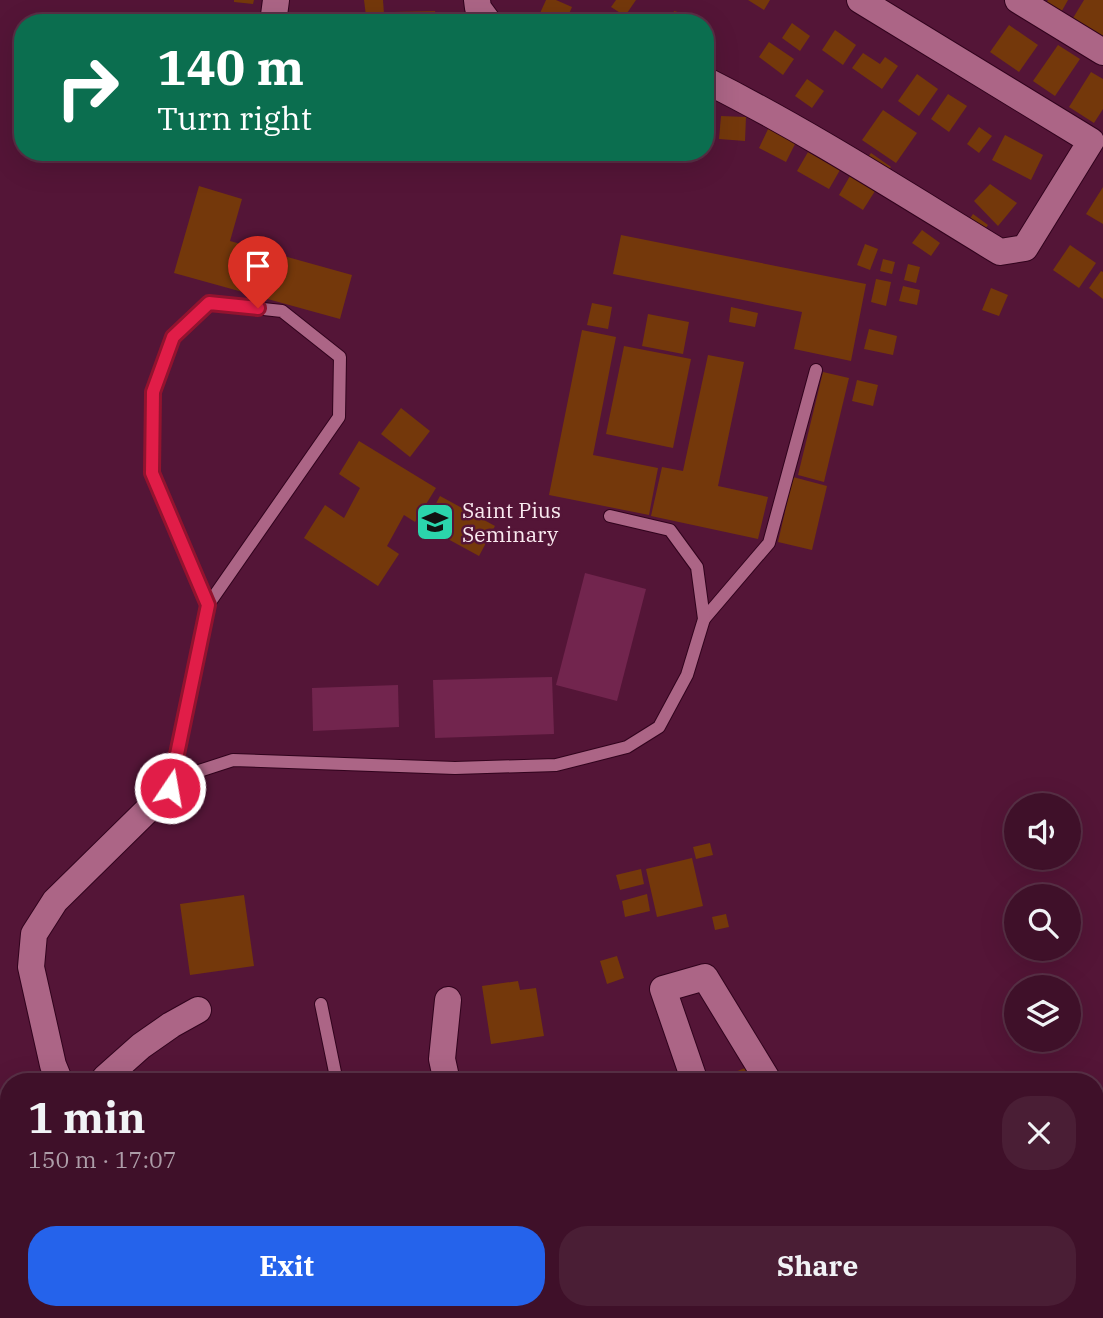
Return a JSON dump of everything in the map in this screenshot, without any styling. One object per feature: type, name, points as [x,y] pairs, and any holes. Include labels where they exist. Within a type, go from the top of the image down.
[{"type":"street","points":[[714,84],[852,161],[1000,253],[1025,248],[1097,145],[860,0]]},
{"type":"street","points":[[1018,0],[1103,52]]},
{"type":"street","points":[[56,1073],[31,967],[34,934],[55,901],[170,788]]},
{"type":"street","points":[[692,1073],[663,989],[705,977],[764,1073]]},
{"type":"street","points":[[445,1073],[442,1059],[448,1000]]},
{"type":"street","points":[[111,1073],[141,1046],[198,1010]]},
{"type":"lane","points":[[170,788],[208,605],[339,417],[340,358],[282,311],[209,303],[173,337],[153,392],[152,473],[208,605]]},
{"type":"lane","points":[[170,788],[199,771],[233,761],[455,768],[556,765],[627,747],[659,727],[687,675],[704,619],[769,543],[816,370]]},
{"type":"lane","points":[[610,516],[670,530],[697,567],[704,619]]},
{"type":"lane","points":[[321,1004],[335,1073]]},
{"type":"shaded area","points":[[585,573],[646,589],[617,701],[556,685]]},
{"type":"shaded area","points":[[552,677],[554,734],[435,738],[433,680]]},
{"type":"shaded area","points":[[398,685],[399,727],[313,731],[312,688]]},
{"type":"building","points":[[234,0],[254,0],[253,4]]},
{"type":"building","points":[[364,0],[383,0],[384,14],[366,14]]},
{"type":"building","points":[[546,0],[556,0],[572,7],[569,14],[540,14]]},
{"type":"building","points":[[616,0],[636,0],[626,14],[611,7]]},
{"type":"building","points":[[748,0],[770,0],[764,10]]},
{"type":"building","points":[[1048,0],[1068,0],[1059,16],[1044,7]]},
{"type":"building","points":[[1084,0],[1103,0],[1103,41],[1070,23]]},
{"type":"building","points":[[435,11],[435,14],[392,14]]},
{"type":"building","points":[[792,23],[810,36],[800,51],[782,38]]},
{"type":"building","points":[[1009,25],[1038,45],[1019,72],[990,52]]},
{"type":"building","points":[[835,30],[856,45],[843,65],[822,50]]},
{"type":"building","points":[[769,42],[794,59],[783,75],[759,57]]},
{"type":"building","points":[[1058,45],[1080,59],[1055,96],[1033,81]]},
{"type":"building","points":[[863,53],[880,64],[885,57],[898,66],[882,89],[852,68]]},
{"type":"building","points":[[1091,72],[1103,79],[1103,109],[1094,123],[1069,107]]},
{"type":"building","points":[[917,74],[938,89],[919,116],[898,101]]},
{"type":"building","points":[[807,79],[824,91],[812,108],[795,96]]},
{"type":"building","points":[[948,94],[967,106],[949,132],[931,119]]},
{"type":"building","points":[[883,110],[917,133],[896,163],[862,140]]},
{"type":"building","points":[[721,116],[746,117],[745,141],[719,139]]},
{"type":"building","points":[[769,127],[797,140],[786,162],[759,148]]},
{"type":"building","points":[[979,127],[992,136],[979,153],[967,144]]},
{"type":"building","points":[[1005,135],[1043,155],[1031,180],[992,160]]},
{"type":"building","points":[[808,152],[840,170],[829,189],[797,171]]},
{"type":"building","points":[[871,153],[891,167],[882,179],[862,165]]},
{"type":"building","points":[[850,176],[875,191],[863,210],[839,195]]},
{"type":"building","points":[[990,184],[1017,203],[998,226],[974,201]]},
{"type":"building","points":[[199,186],[242,199],[230,241],[352,275],[340,319],[174,273]]},
{"type":"building","points":[[1103,187],[1103,224],[1086,214]]},
{"type":"building","points":[[973,214],[988,225],[980,236],[965,226]]},
{"type":"building","points":[[922,230],[940,243],[931,256],[912,243]]},
{"type":"building","points":[[621,235],[866,284],[851,361],[794,349],[802,312],[613,274]]},
{"type":"building","points":[[865,244],[878,249],[870,270],[857,265]]},
{"type":"building","points":[[1070,245],[1096,263],[1079,288],[1053,270]]},
{"type":"building","points":[[883,259],[895,262],[892,274],[880,271]]},
{"type":"building","points":[[908,264],[920,267],[916,283],[904,280]]},
{"type":"building","points":[[1101,271],[1103,272],[1103,299],[1089,288]]},
{"type":"building","points":[[876,279],[891,282],[886,306],[871,302]]},
{"type":"building","points":[[903,286],[920,290],[917,305],[899,301]]},
{"type":"building","points":[[991,288],[1008,295],[999,316],[982,310]]},
{"type":"building","points":[[592,303],[612,307],[608,329],[587,325]]},
{"type":"building","points":[[731,307],[758,313],[755,327],[729,322]]},
{"type":"building","points":[[648,314],[689,322],[683,354],[642,346]]},
{"type":"building","points":[[869,329],[897,336],[893,355],[864,349]]},
{"type":"building","points":[[582,330],[616,337],[593,455],[658,468],[649,515],[549,495]]},
{"type":"building","points":[[624,346],[691,359],[673,448],[606,434]]},
{"type":"building","points":[[708,355],[744,362],[718,486],[768,497],[758,539],[651,516],[662,467],[683,471]]},
{"type":"building","points":[[823,372],[849,378],[824,482],[798,475]]},
{"type":"building","points":[[857,380],[878,385],[873,406],[852,401]]},
{"type":"building","points":[[401,408],[430,431],[410,457],[381,434]]},
{"type":"building","points":[[359,441],[436,488],[415,522],[404,515],[387,546],[399,554],[378,586],[304,538],[325,505],[344,518],[360,488],[339,474]]},
{"type":"building","points":[[793,477],[827,486],[812,550],[778,542]]},
{"type":"building","points":[[440,496],[495,526],[479,556],[424,526]]},
{"type":"building","points":[[710,843],[713,855],[696,859],[693,847]]},
{"type":"building","points":[[692,858],[703,906],[657,917],[646,869]]},
{"type":"building","points":[[641,869],[644,884],[620,890],[616,875]]},
{"type":"building","points":[[647,894],[650,911],[625,917],[622,901]]},
{"type":"building","points":[[244,895],[254,966],[190,975],[180,904]]},
{"type":"building","points":[[726,914],[729,927],[715,930],[712,917]]},
{"type":"building","points":[[617,956],[624,978],[607,984],[600,961]]},
{"type":"building","points":[[518,981],[520,990],[536,988],[544,1036],[491,1044],[482,986]]},
{"type":"building","points":[[745,1068],[747,1073],[732,1073]]},
{"type":"place","name":"Saint Pius Seminary","points":[[435,522]]},
{"type":"route","points":[[170,788],[208,605],[152,473],[153,392],[173,337],[209,303],[258,308]]}]
